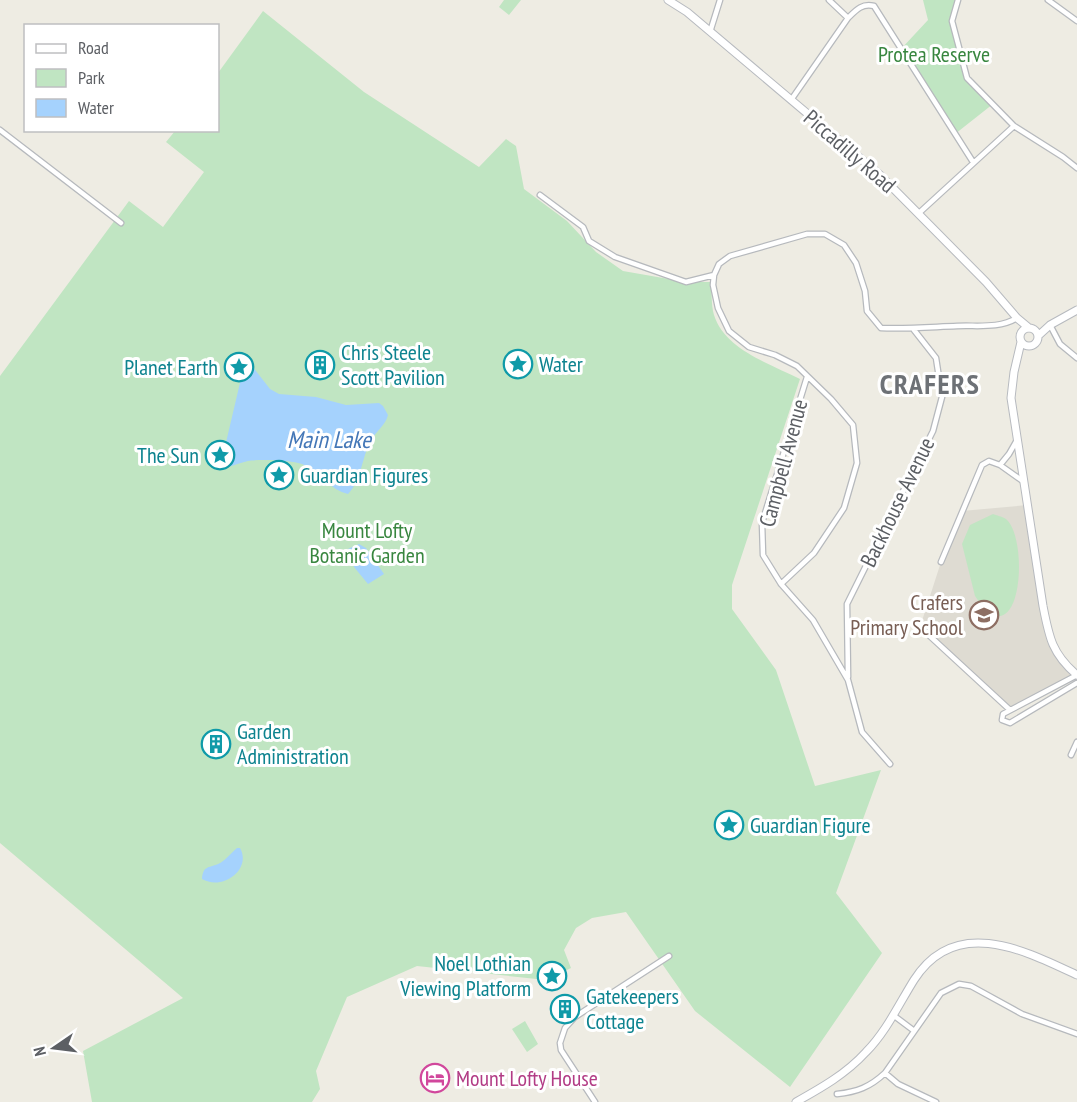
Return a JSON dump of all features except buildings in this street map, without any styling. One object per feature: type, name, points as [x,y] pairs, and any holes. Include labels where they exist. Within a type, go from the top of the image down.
[{"type":"main road","name":"Piccadilly Road","points":[[668,0],[687,12],[879,174],[986,282],[1017,318],[1038,336]]},
{"type":"main road","points":[[1022,342],[1034,345],[1038,336],[1050,325],[1077,310]]},
{"type":"main road","points":[[1017,318],[1022,342]]},
{"type":"main road","points":[[1050,325],[1023,330],[1011,398],[1048,634],[1057,656],[1077,675]]},
{"type":"main road","points":[[796,1102],[843,1074],[868,1051],[893,1015],[915,977],[926,965],[945,951],[969,943],[1004,944],[1077,975]]},
{"type":"street","points":[[710,32],[720,0]]},
{"type":"street","points":[[829,0],[848,18]]},
{"type":"street","points":[[958,0],[952,21],[967,78],[1014,126],[1077,168]]},
{"type":"street","points":[[1048,0],[1077,21]]},
{"type":"street","points":[[790,100],[848,18],[859,7],[874,6],[973,162]]},
{"type":"street","points":[[919,213],[1014,126]]},
{"type":"street","points":[[0,130],[121,223]]},
{"type":"street","points":[[540,195],[583,227],[589,241],[615,257],[686,282],[714,275]]},
{"type":"street","points":[[781,584],[814,553],[843,508],[857,463],[853,425],[831,399],[797,366],[749,347],[729,331],[718,308],[713,285],[714,275],[720,264],[730,256],[807,234],[825,234],[844,245],[856,262],[865,291],[867,311],[873,322],[881,328],[914,330],[956,326],[997,326],[1017,318]]},
{"type":"street","points":[[1050,325],[1060,344],[1077,358]]},
{"type":"street","name":"Backhouse Avenue","points":[[848,680],[847,604],[933,431],[942,397],[936,358],[914,330]]},
{"type":"street","name":"Campbell Avenue","points":[[807,376],[762,523],[763,555],[781,584],[813,620],[848,680],[862,732],[890,764]]},
{"type":"street","points":[[1000,465],[1018,440]]},
{"type":"street","points":[[941,562],[982,465],[988,461],[1000,465],[1024,482]]},
{"type":"street","points":[[920,627],[1010,710]]},
{"type":"street","points":[[1077,675],[1003,714],[1002,720],[1010,723],[1077,682]]},
{"type":"street","points":[[1071,755],[1077,742]]},
{"type":"street","points":[[595,1102],[561,1050],[560,1043],[566,1028],[583,1012],[669,956]]},
{"type":"street","points":[[837,1094],[861,1090],[870,1086],[885,1073],[941,993],[959,984],[971,986],[1028,1017],[1077,1034]]},
{"type":"street","points":[[893,1015],[914,1030]]},
{"type":"street","points":[[885,1073],[898,1084],[936,1102]]},
{"type":"shaded area","name":"Crafers Primary School","points":[[1028,505],[1050,641],[1077,675],[1010,710],[920,627],[941,562],[962,511]]},
{"type":"green space","points":[[504,0],[521,0],[509,15],[499,7]]},
{"type":"green space","name":"Protea Reserve","points":[[923,0],[958,0],[952,22],[967,78],[993,104],[955,134],[901,49],[928,20]]},
{"type":"green space","name":"Mount Lofty Botanic Garden","points":[[263,11],[364,92],[479,167],[506,139],[516,146],[524,189],[567,221],[596,252],[623,271],[686,282],[711,282],[714,315],[728,338],[750,354],[800,379],[732,585],[732,609],[776,670],[815,786],[881,770],[836,893],[882,953],[790,1087],[695,1011],[626,912],[592,918],[576,928],[564,950],[571,968],[546,980],[417,966],[347,997],[316,1071],[320,1089],[312,1102],[92,1102],[83,1051],[183,998],[0,843],[0,376],[129,201],[163,227],[204,172],[166,142],[174,132],[219,132],[219,72]]},
{"type":"green space","points":[[993,514],[1006,519],[1012,527],[1016,538],[1019,567],[1016,596],[1011,607],[1005,614],[996,617],[984,609],[975,596],[962,544],[970,525]]},
{"type":"green space","points":[[525,1021],[538,1044],[527,1052],[512,1029]]},
{"type":"water","name":"Main Lake","points":[[247,365],[252,366],[270,389],[279,394],[316,397],[346,405],[379,403],[383,406],[388,415],[387,419],[370,442],[359,476],[348,494],[336,489],[310,468],[299,463],[253,460],[220,468],[243,370]]},
{"type":"water","points":[[359,544],[366,548],[384,574],[368,584],[354,567],[348,549]]},
{"type":"water","points":[[237,848],[240,848],[243,856],[242,863],[233,876],[218,882],[202,879],[205,870],[221,863]]},
{"type":"place","name":"Water","points":[[518,364]]},
{"type":"place","name":"Chris Steele Scott Pavilion","points":[[320,365]]},
{"type":"place","name":"Planet Earth","points":[[239,367]]},
{"type":"place","name":"The Sun","points":[[220,455]]},
{"type":"place","name":"Guardian Figures","points":[[279,475]]},
{"type":"place","name":"Crafers Primary School","points":[[984,615]]},
{"type":"place","name":"Garden Administration","points":[[216,744]]},
{"type":"place","name":"Guardian Figure","points":[[729,825]]},
{"type":"place","name":"Noel Lothian Viewing Platform","points":[[552,976]]},
{"type":"place","name":"Gatekeepers Cottage","points":[[565,1009]]},
{"type":"place","name":"Mount Lofty House","points":[[435,1078]]},
{"type":"district","name":"CRAFERS","points":[[930,383]]}]
